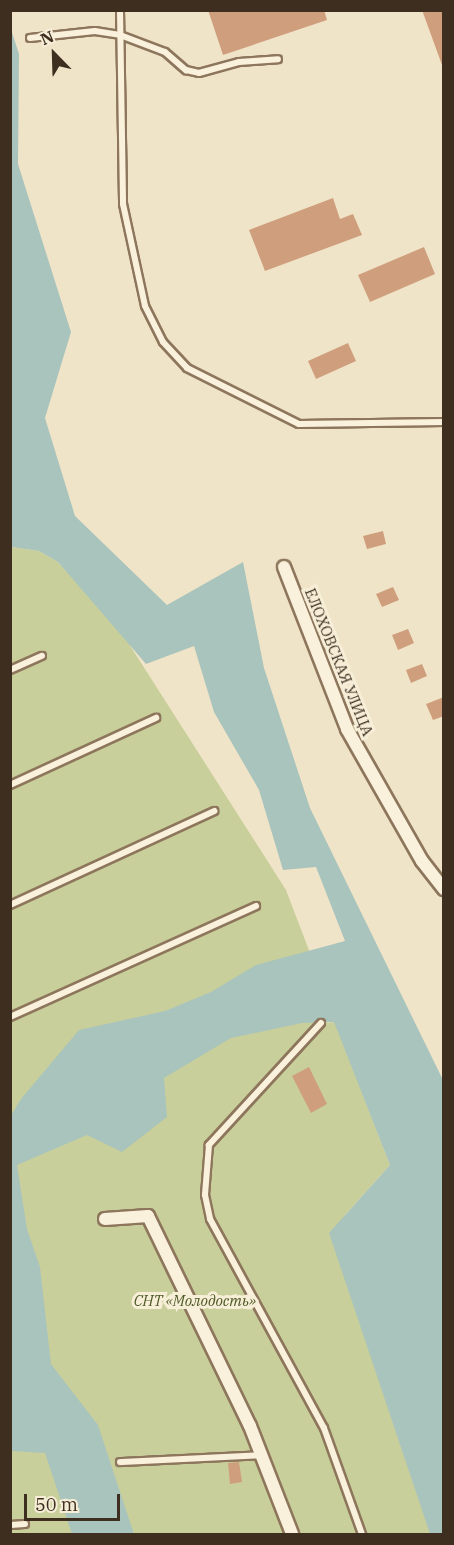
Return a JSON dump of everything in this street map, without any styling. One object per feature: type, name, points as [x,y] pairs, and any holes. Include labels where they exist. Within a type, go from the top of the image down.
[{"type":"street","name":"ЕЛОХОВСКАЯ УЛИЦА","points":[[284,567],[347,729],[422,861],[444,889]]},
{"type":"street","points":[[105,1219],[148,1216],[263,1455],[292,1534]]},
{"type":"lane","points":[[120,10],[123,204],[145,306],[163,342],[188,368],[299,424],[444,422]]},
{"type":"lane","points":[[30,38],[95,31],[120,35],[165,52],[186,70],[199,73],[239,62],[278,59]]},
{"type":"lane","points":[[10,670],[42,656]]},
{"type":"lane","points":[[10,785],[156,718]]},
{"type":"lane","points":[[10,905],[214,811]]},
{"type":"lane","points":[[10,1017],[256,906]]},
{"type":"lane","points":[[321,1023],[209,1145],[205,1195],[210,1219],[324,1428],[362,1534]]},
{"type":"lane","points":[[120,1462],[263,1455]]},
{"type":"lane","points":[[10,1525],[26,1524]]},
{"type":"green space","name":"СНТ «Молодость»","points":[[11,547],[39,551],[58,562],[122,633],[286,890],[315,966],[323,1023],[335,1022],[390,1165],[345,1215],[444,1505],[443,1534],[11,1534]]},
{"type":"water","points":[[10,26],[19,54],[18,164],[71,332],[45,418],[75,516],[167,605],[243,562],[264,668],[310,808],[443,1080],[443,1534],[430,1534],[329,1233],[390,1165],[334,1022],[302,1023],[231,1038],[164,1078],[167,1117],[122,1152],[87,1135],[17,1165],[27,1229],[40,1267],[51,1364],[98,1425],[134,1534],[72,1534],[45,1453],[12,1451],[10,1117],[21,1099],[79,1030],[165,1011],[211,992],[256,965],[345,941],[316,867],[283,870],[259,790],[214,712],[194,646],[146,664],[58,562],[39,551],[11,547]]},
{"type":"building","points":[[208,10],[324,10],[327,20],[223,55]]},
{"type":"building","points":[[422,10],[444,10],[444,64],[442,65]]},
{"type":"building","points":[[333,198],[340,219],[353,214],[362,235],[265,271],[249,230]]},
{"type":"building","points":[[424,247],[435,274],[370,302],[358,275]]},
{"type":"building","points":[[348,343],[356,361],[316,379],[308,361]]},
{"type":"building","points":[[383,531],[386,544],[367,549],[363,536]]},
{"type":"building","points":[[393,587],[399,600],[382,607],[376,594]]},
{"type":"building","points":[[408,629],[414,643],[398,650],[392,635]]},
{"type":"building","points":[[422,664],[427,676],[411,683],[406,670]]},
{"type":"building","points":[[444,697],[444,716],[433,720],[426,704]]},
{"type":"building","points":[[309,1067],[327,1104],[311,1113],[292,1076]]},
{"type":"building","points":[[239,1462],[242,1482],[230,1484],[228,1463]]}]
